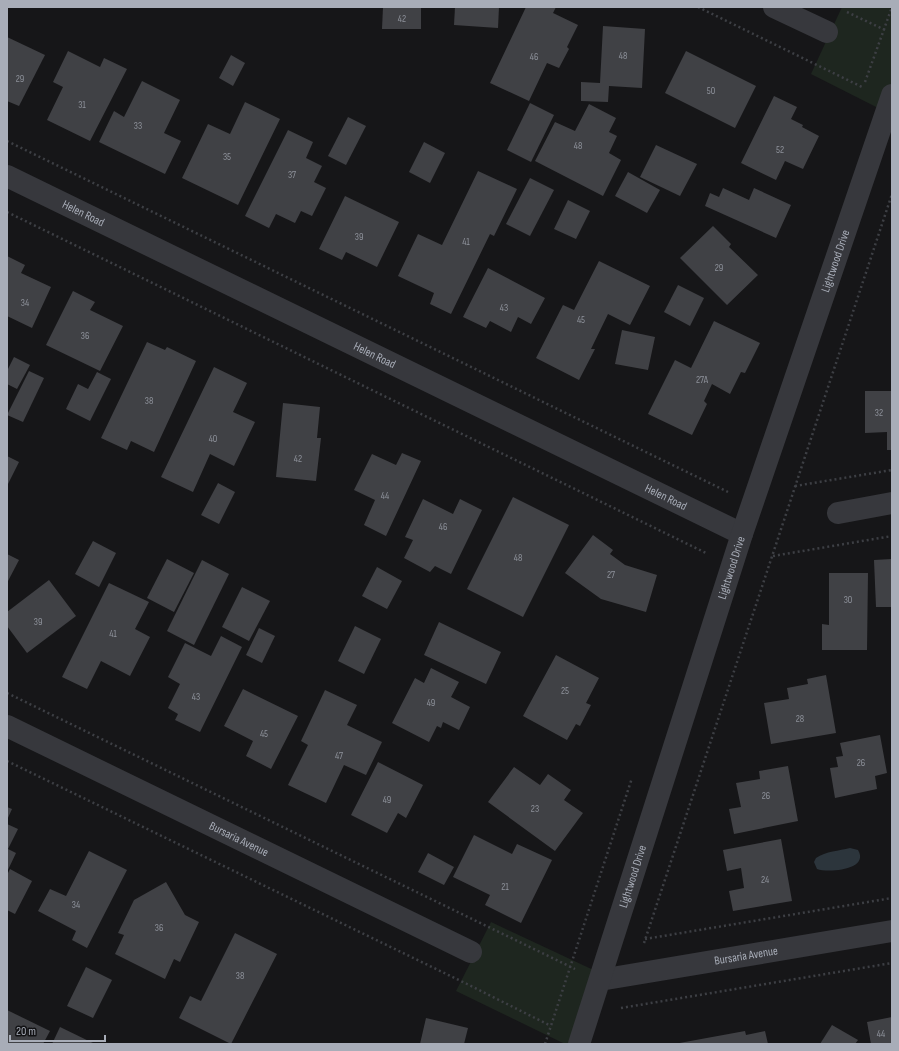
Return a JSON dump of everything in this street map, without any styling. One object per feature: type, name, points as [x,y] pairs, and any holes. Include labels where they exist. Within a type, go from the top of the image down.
[{"type":"street","points":[[774,7],[827,32]]},
{"type":"street","name":"Lightwood Drive","points":[[579,1044],[742,534],[892,95]]},
{"type":"street","name":"Helen Road","points":[[7,176],[742,534]]},
{"type":"street","points":[[838,513],[892,503]]},
{"type":"street","name":"Bursaria Avenue","points":[[7,726],[471,952]]},
{"type":"street","name":"Bursaria Avenue","points":[[600,980],[892,931]]},
{"type":"path","points":[[698,7],[863,88]]},
{"type":"path","points":[[844,10],[885,30]]},
{"type":"path","points":[[7,141],[728,492]]},
{"type":"path","points":[[644,943],[892,194]]},
{"type":"path","points":[[7,212],[707,553],[704,560]]},
{"type":"path","points":[[795,486],[892,470]]},
{"type":"path","points":[[773,556],[892,536]]},
{"type":"path","points":[[7,692],[570,966]]},
{"type":"path","points":[[7,761],[551,1026]]},
{"type":"path","points":[[545,1044],[635,771]]},
{"type":"path","points":[[645,939],[892,898]]},
{"type":"path","points":[[621,1008],[892,963]]},
{"type":"shaded area","points":[[842,7],[888,7],[892,9],[892,95],[886,112],[811,74]]},
{"type":"shaded area","points":[[850,848],[858,850],[860,857],[858,862],[853,866],[830,871],[817,869],[814,862],[816,858],[828,853]]},
{"type":"shaded area","points":[[491,922],[602,974],[579,1044],[565,1044],[456,991]]},
{"type":"building","points":[[383,7],[421,7],[421,29],[382,29]]},
{"type":"building","points":[[455,7],[499,7],[498,28],[454,25]]},
{"type":"building","points":[[526,7],[556,7],[553,13],[578,25],[567,47],[569,49],[559,68],[547,63],[529,101],[490,83]]},
{"type":"building","points":[[603,26],[645,29],[642,88],[609,86],[608,102],[581,101],[581,82],[600,83]]},
{"type":"building","points":[[7,37],[45,55],[19,106],[7,101]]},
{"type":"building","points":[[68,51],[100,67],[104,58],[127,69],[90,141],[47,120],[63,87],[53,82]]},
{"type":"building","points":[[686,51],[756,86],[735,128],[665,93]]},
{"type":"building","points":[[231,55],[245,63],[233,86],[219,78]]},
{"type":"building","points":[[142,81],[180,100],[164,133],[181,141],[165,174],[99,142],[114,111],[124,117]]},
{"type":"building","points":[[774,96],[797,107],[791,119],[819,136],[803,169],[785,161],[776,180],[741,163]]},
{"type":"building","points":[[245,102],[280,119],[238,205],[182,178],[208,124],[230,134]]},
{"type":"building","points":[[530,103],[554,115],[531,162],[507,150]]},
{"type":"building","points":[[589,104],[616,118],[609,132],[617,136],[609,153],[621,160],[603,196],[535,161],[555,122],[575,131]]},
{"type":"building","points":[[348,117],[366,126],[346,165],[328,156]]},
{"type":"building","points":[[288,130],[313,142],[306,158],[322,166],[314,182],[326,188],[312,216],[301,211],[295,223],[276,214],[269,228],[245,216]]},
{"type":"building","points":[[424,142],[445,153],[430,183],[409,172]]},
{"type":"building","points":[[656,145],[697,164],[680,196],[640,177]]},
{"type":"building","points":[[478,171],[517,189],[494,236],[490,234],[451,314],[430,304],[434,293],[398,276],[418,234],[442,245]]},
{"type":"building","points":[[628,172],[660,190],[647,213],[615,196]]},
{"type":"building","points":[[530,178],[554,190],[530,236],[506,224]]},
{"type":"building","points":[[723,188],[749,200],[754,188],[791,205],[776,238],[705,206],[710,193],[719,197]]},
{"type":"building","points":[[345,196],[399,222],[377,267],[346,252],[342,260],[319,249]]},
{"type":"building","points":[[568,200],[590,211],[576,239],[554,229]]},
{"type":"building","points":[[713,226],[731,244],[729,247],[758,275],[727,305],[680,258]]},
{"type":"building","points":[[7,256],[25,265],[21,273],[51,287],[32,328],[7,316]]},
{"type":"building","points":[[599,261],[650,286],[630,325],[608,314],[591,349],[595,349],[579,380],[536,358],[563,305],[574,310]]},
{"type":"building","points":[[488,268],[545,298],[531,324],[518,317],[511,332],[490,321],[486,328],[463,317]]},
{"type":"building","points":[[678,285],[704,298],[690,326],[664,312]]},
{"type":"building","points":[[73,291],[95,302],[90,310],[123,326],[100,371],[46,345]]},
{"type":"building","points":[[714,321],[760,343],[745,373],[741,372],[730,394],[712,384],[704,401],[707,404],[692,435],[648,414],[675,360],[691,368]]},
{"type":"building","points":[[622,330],[655,337],[648,370],[615,364]]},
{"type":"building","points":[[147,342],[165,350],[167,347],[196,361],[154,452],[131,441],[127,450],[101,438]]},
{"type":"building","points":[[14,357],[30,365],[17,389],[7,384],[7,371]]},
{"type":"building","points":[[214,367],[247,383],[233,412],[255,422],[234,466],[210,454],[193,492],[161,477]]},
{"type":"building","points":[[29,371],[44,378],[23,422],[7,415]]},
{"type":"building","points":[[97,372],[111,379],[90,421],[66,409],[78,384],[88,389]]},
{"type":"building","points":[[865,391],[892,391],[892,450],[887,450],[887,432],[865,433]]},
{"type":"building","points":[[283,403],[320,407],[317,438],[321,438],[316,481],[276,477]]},
{"type":"building","points":[[402,453],[421,461],[386,536],[364,525],[375,500],[354,490],[372,454],[396,465]]},
{"type":"building","points":[[7,456],[19,462],[7,486]]},
{"type":"building","points":[[218,483],[235,492],[219,524],[201,515]]},
{"type":"building","points":[[513,497],[569,525],[523,617],[467,589]]},
{"type":"building","points":[[423,499],[453,514],[460,499],[482,510],[451,574],[435,566],[430,572],[404,558],[413,540],[405,537]]},
{"type":"building","points":[[593,535],[613,550],[610,554],[625,565],[657,575],[646,612],[601,599],[565,573]]},
{"type":"building","points":[[93,541],[116,553],[99,587],[75,574]]},
{"type":"building","points":[[7,554],[19,560],[7,583]]},
{"type":"building","points":[[167,559],[194,573],[174,612],[147,598]]},
{"type":"building","points":[[892,559],[892,607],[876,607],[874,560]]},
{"type":"building","points":[[202,560],[229,574],[194,645],[167,631]]},
{"type":"building","points":[[377,567],[402,581],[387,609],[362,596]]},
{"type":"building","points":[[829,573],[868,573],[867,650],[822,650],[822,624],[829,625]]},
{"type":"building","points":[[49,580],[76,616],[27,653],[7,626],[7,612]]},
{"type":"building","points":[[109,583],[149,602],[135,629],[150,637],[130,676],[101,661],[87,689],[62,677]]},
{"type":"building","points":[[242,587],[270,601],[249,641],[222,627]]},
{"type":"building","points":[[439,622],[501,652],[486,684],[424,655]]},
{"type":"building","points":[[355,626],[381,639],[364,674],[338,661]]},
{"type":"building","points":[[259,628],[275,636],[262,663],[246,655]]},
{"type":"building","points":[[221,636],[242,647],[200,732],[175,720],[178,714],[168,708],[180,684],[168,677],[185,643],[211,656]]},
{"type":"building","points":[[556,655],[599,678],[586,703],[591,705],[580,726],[576,724],[567,740],[523,716]]},
{"type":"building","points":[[431,668],[459,682],[451,697],[470,707],[459,730],[443,722],[441,728],[437,726],[429,742],[392,723],[415,678],[424,683]]},
{"type":"building","points":[[826,675],[836,733],[771,744],[764,703],[789,699],[787,688],[808,684],[807,679]]},
{"type":"building","points":[[243,689],[298,716],[271,769],[246,756],[253,741],[224,726]]},
{"type":"building","points":[[325,690],[357,705],[347,725],[382,742],[366,775],[344,765],[326,803],[288,785],[308,745],[301,741]]},
{"type":"building","points":[[880,735],[887,773],[875,776],[877,789],[835,798],[830,768],[838,767],[836,757],[843,756],[840,743]]},
{"type":"building","points":[[378,762],[423,785],[406,818],[398,813],[387,833],[351,815]]},
{"type":"building","points":[[788,766],[798,821],[734,834],[729,809],[741,807],[736,783],[760,779],[759,771]]},
{"type":"building","points":[[514,767],[540,785],[548,774],[571,790],[564,800],[583,813],[555,851],[488,802]]},
{"type":"building","points":[[7,807],[12,809],[7,820]]},
{"type":"building","points":[[7,824],[18,829],[8,849],[16,853],[7,872]]},
{"type":"building","points":[[474,835],[512,854],[517,844],[552,860],[521,923],[485,905],[490,895],[453,877]]},
{"type":"building","points":[[781,839],[792,901],[733,911],[729,891],[744,888],[741,868],[727,871],[723,850]]},
{"type":"building","points":[[89,851],[127,870],[87,948],[72,940],[76,931],[38,911],[50,889],[66,896]]},
{"type":"building","points":[[428,853],[454,867],[444,885],[418,872]]},
{"type":"building","points":[[10,869],[32,881],[15,914],[7,910],[7,875]]},
{"type":"building","points":[[166,882],[185,915],[199,922],[180,962],[174,959],[165,979],[115,954],[124,935],[118,933],[134,900]]},
{"type":"building","points":[[235,933],[277,954],[231,1044],[179,1018],[190,996],[201,1001]]},
{"type":"building","points":[[86,967],[112,980],[93,1018],[67,1006]]},
{"type":"building","points":[[7,1010],[50,1031],[43,1044],[7,1044]]},
{"type":"building","points":[[892,1017],[892,1044],[871,1044],[867,1022]]},
{"type":"building","points":[[426,1018],[468,1028],[464,1044],[420,1044]]},
{"type":"building","points":[[832,1025],[858,1040],[855,1044],[820,1044]]},
{"type":"building","points":[[60,1027],[95,1044],[52,1044]]},
{"type":"building","points":[[745,1031],[746,1035],[765,1031],[768,1044],[674,1044]]}]
